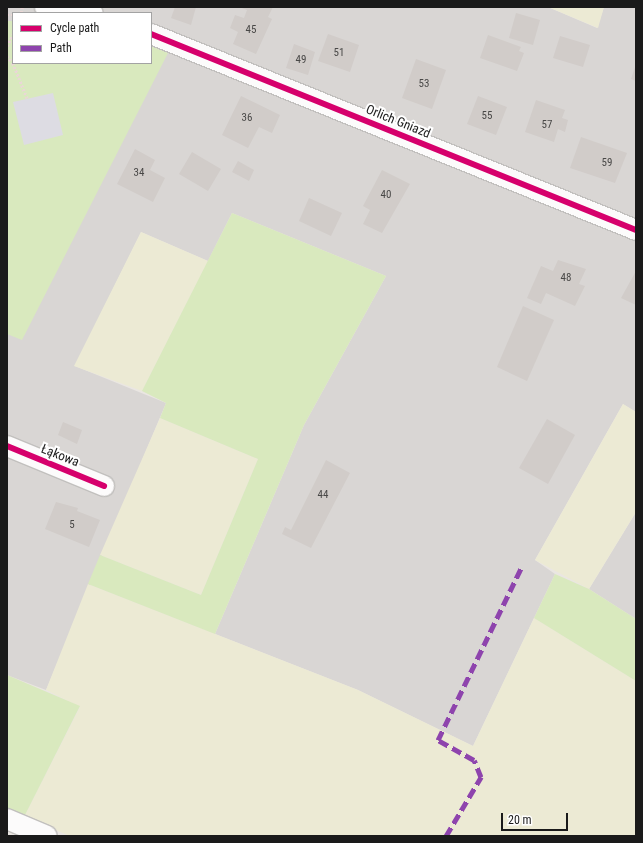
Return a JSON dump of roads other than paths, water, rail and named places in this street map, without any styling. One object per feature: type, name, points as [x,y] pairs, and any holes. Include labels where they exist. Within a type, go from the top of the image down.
[{"type":"street","points":[[45,7],[85,12]]},
{"type":"street","name":"Orlich Gniazd","points":[[152,34],[636,230]]},
{"type":"street","name":"Łąkowa","points":[[7,446],[104,486]]},
{"type":"street","points":[[7,819],[47,836]]}]
